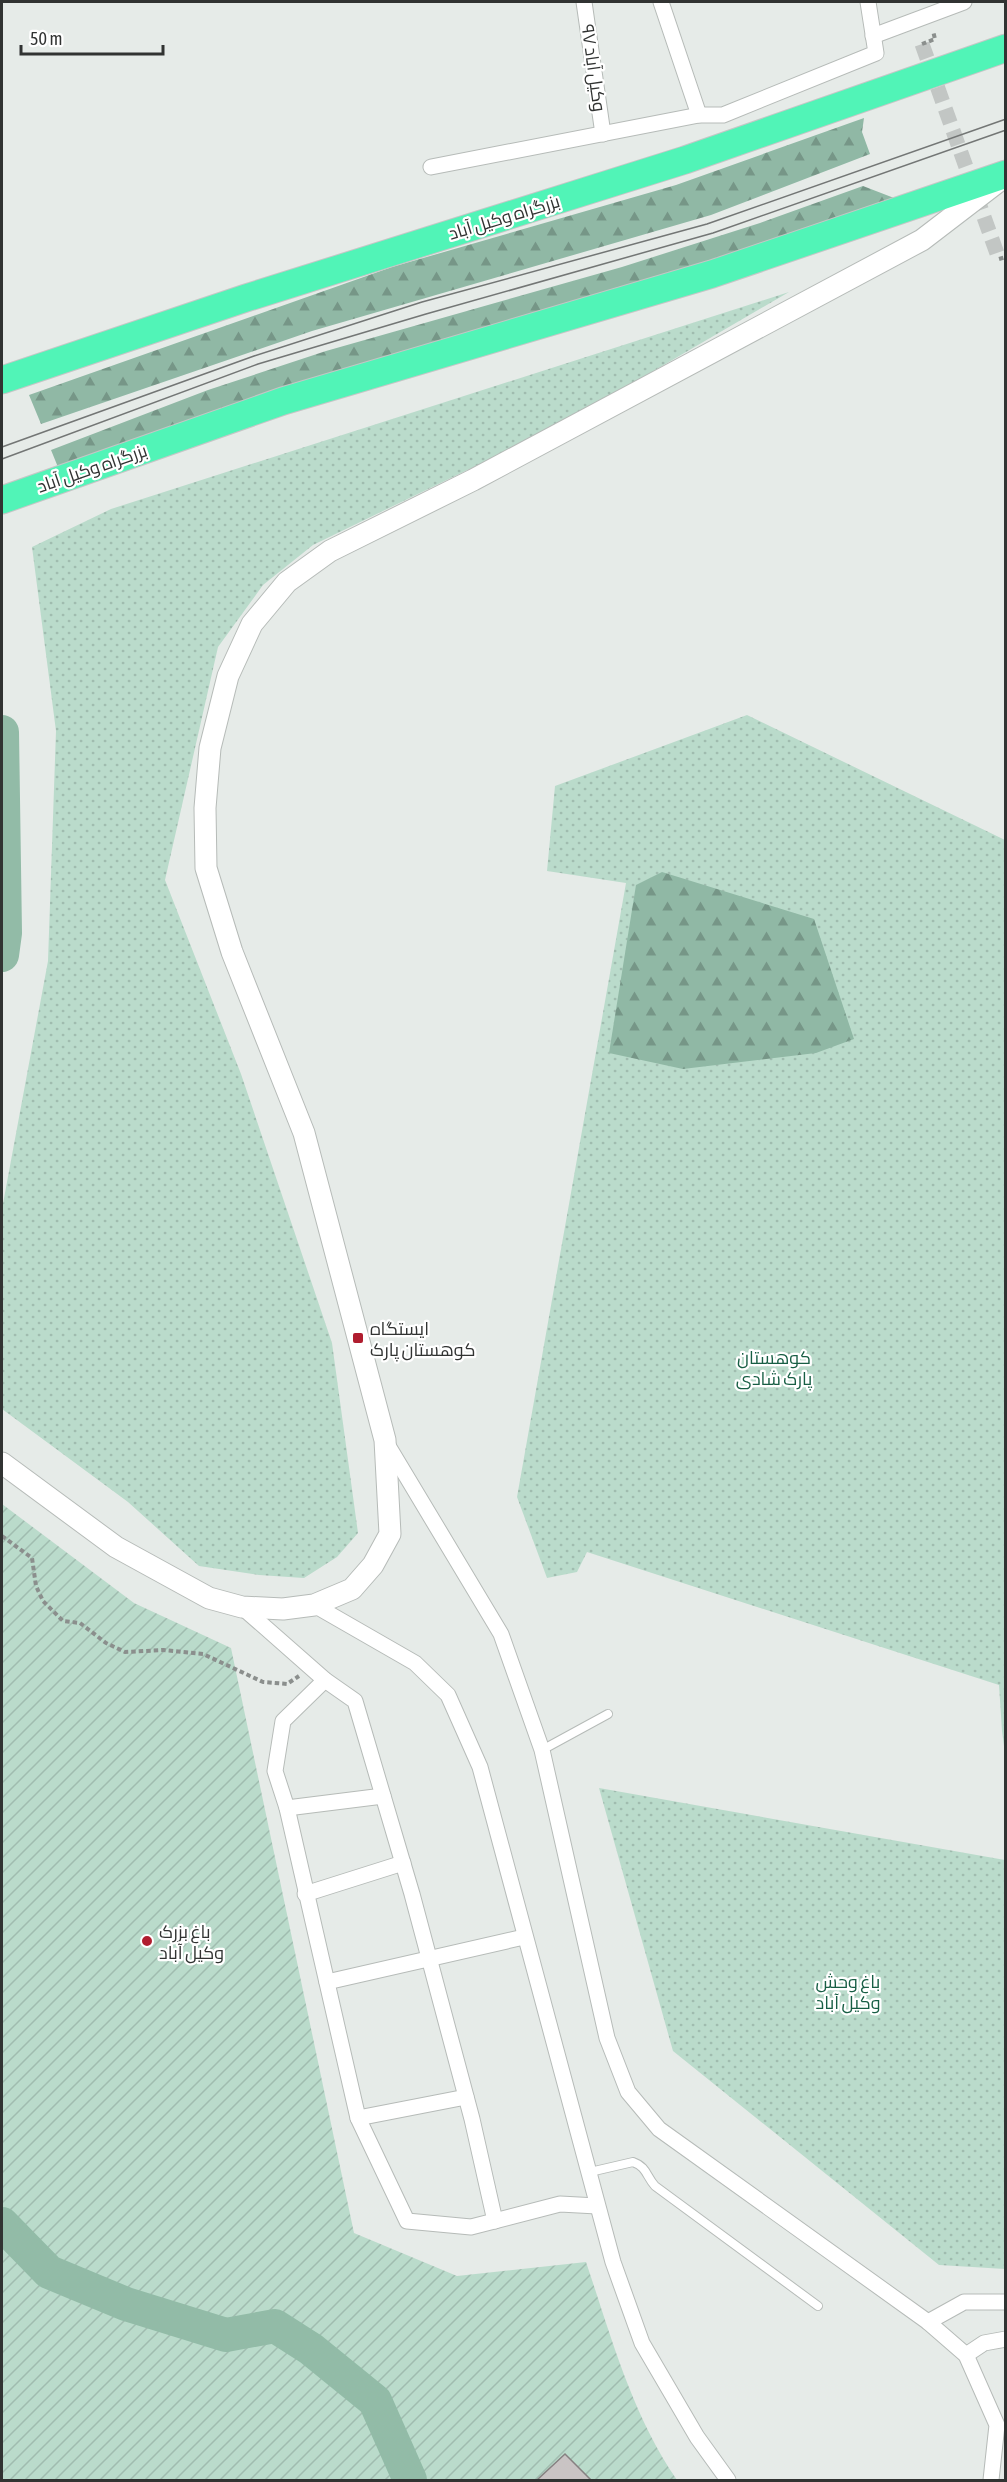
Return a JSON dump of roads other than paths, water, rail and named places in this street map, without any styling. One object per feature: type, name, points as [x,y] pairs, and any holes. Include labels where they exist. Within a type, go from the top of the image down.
[{"type":"highway","name":"بزرگراه وکیل آباد","points":[[2,380],[246,298],[685,160],[1005,48]]},
{"type":"highway","name":"بزرگراه وکیل آباد","points":[[2,500],[283,401],[712,274],[1005,175]]},
{"type":"street","name":"وکیل آباد ۹۷","points":[[584,2],[603,134]]},
{"type":"street","points":[[662,2],[699,115]]},
{"type":"street","points":[[431,167],[699,115],[723,116],[876,53],[868,2]]},
{"type":"street","points":[[873,36],[964,2]]},
{"type":"street","points":[[2,1463],[116,1547],[209,1598],[242,1606],[283,1609],[314,1605],[351,1589],[373,1565],[390,1534],[385,1440],[304,1132],[232,952],[206,868],[205,808],[210,748],[228,676],[252,624],[287,582],[330,551],[474,480],[922,240],[1005,175]]},
{"type":"street","points":[[385,1440],[501,1634],[543,1750],[607,2038],[628,2092],[659,2129],[928,2322],[966,2355],[997,2425],[991,2481]]},
{"type":"street","points":[[314,1605],[415,1663],[448,1695],[480,1767],[613,2262],[642,2343],[697,2437],[728,2481]]},
{"type":"street","points":[[242,1606],[310,1668],[355,1701],[403,1863],[466,2097],[495,2221]]},
{"type":"street","points":[[325,1680],[283,1721],[275,1771],[287,1808],[358,2118],[407,2221],[471,2227],[560,2204],[597,2206]]},
{"type":"street","points":[[287,1808],[383,1796]]},
{"type":"street","points":[[305,1894],[403,1863]]},
{"type":"street","points":[[327,1982],[524,1937]]},
{"type":"street","points":[[358,2118],[466,2097]]},
{"type":"street","points":[[928,2322],[964,2302],[1005,2302]]},
{"type":"street","points":[[966,2355],[984,2343],[1005,2339]]},
{"type":"lane","points":[[543,1750],[608,1714]]},
{"type":"lane","points":[[590,2172],[633,2162],[639,2164],[646,2169],[655,2186],[818,2306]]},
{"type":"waterway","points":[[2,732],[5,933],[2,955]]},
{"type":"waterway","points":[[2,2224],[49,2272],[126,2304],[226,2335],[275,2326],[311,2349],[375,2401],[410,2480]]},
{"type":"tunnel","points":[[922,44],[999,259]]},
{"type":"tram line","points":[[2,447],[254,356],[422,302],[707,224],[1006,119]]},
{"type":"tram line","points":[[2,459],[258,364],[713,233],[1006,130]]},
{"type":"place","name":"ایستگاه کوهستان پارک","points":[[358,1338]]},
{"type":"place","name":"باغ بزرک وکیل آباد","points":[[147,1941]]},
{"type":"park label","name":"کوهستان پارک شادی","points":[[774,1367]]},
{"type":"park label","name":"باغ وحش وکیل آباد","points":[[848,1991]]}]
